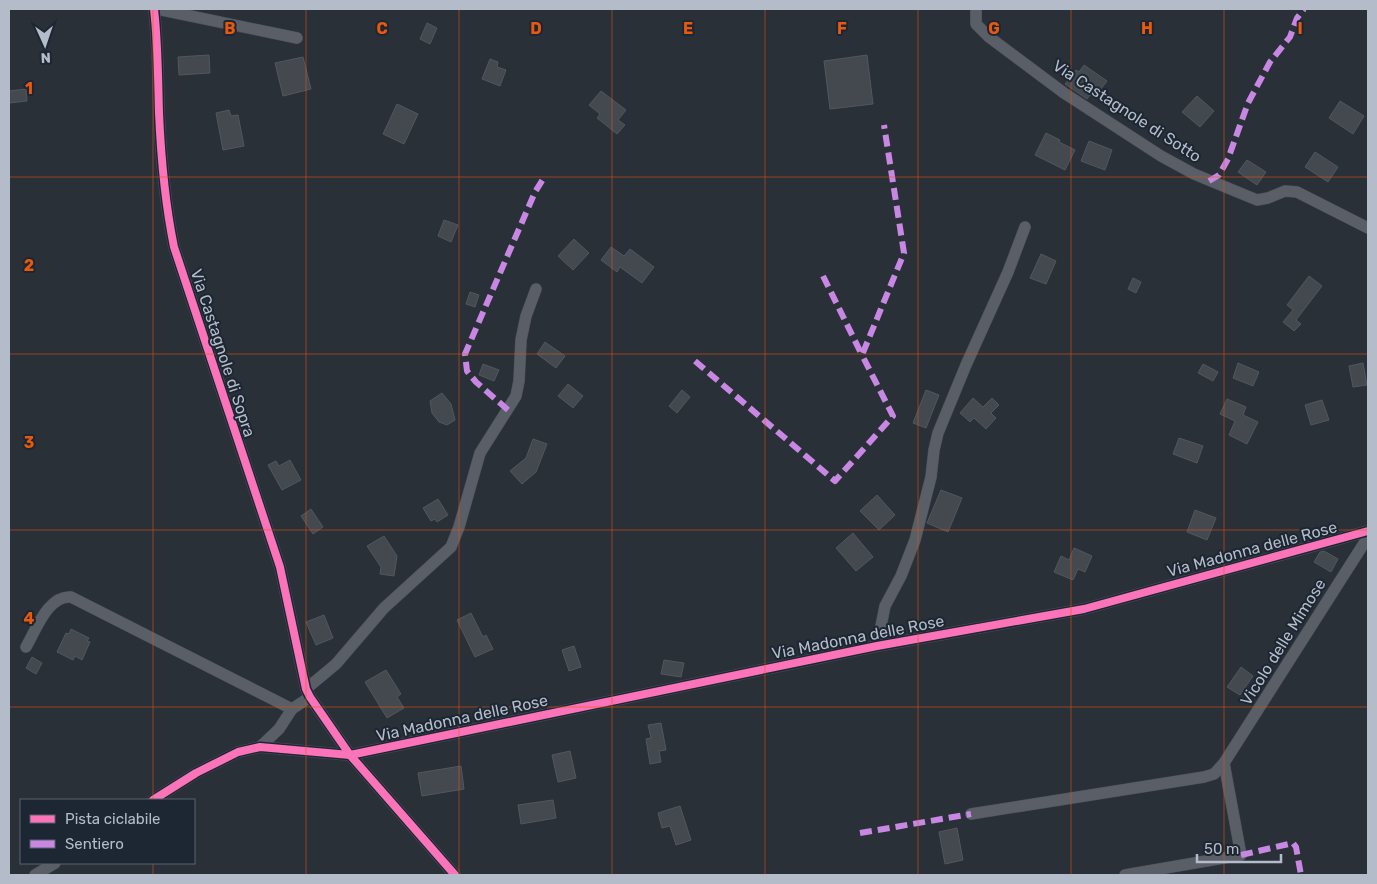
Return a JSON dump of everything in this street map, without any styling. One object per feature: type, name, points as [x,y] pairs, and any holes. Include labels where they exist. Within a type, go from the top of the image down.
[{"type":"street","points":[[155,9],[297,38]]},
{"type":"street","name":"Via Castagnole di Sopra","points":[[155,9],[163,171],[174,247],[280,567],[308,693]]},
{"type":"street","name":"Via Castagnole di Sotto","points":[[976,9],[976,24],[989,37],[1064,93],[1167,159],[1210,181],[1251,198],[1264,199],[1285,191],[1297,192],[1368,228]]},
{"type":"street","points":[[878,646],[885,606],[901,576],[915,540],[932,477],[934,450],[938,434],[966,365],[1008,272],[1025,227]]},
{"type":"street","points":[[155,799],[196,773],[238,752],[260,747],[280,729],[292,710],[336,664],[384,608],[451,547],[459,527],[480,453],[516,396],[520,381],[521,340],[526,316],[536,289]]},
{"type":"street","name":"Via Madonna delle Rose","points":[[260,747],[350,755],[878,646],[1094,606],[1368,531]]},
{"type":"street","name":"Vicolo delle Mimose","points":[[971,814],[1214,774],[1224,763],[1368,537]]},
{"type":"street","points":[[26,646],[49,607],[60,598],[71,596],[292,710]]},
{"type":"street","points":[[308,693],[350,755],[455,875]]},
{"type":"street","points":[[1124,875],[1241,855],[1224,763]]},
{"type":"street","points":[[35,875],[53,864]]},
{"type":"building","points":[[427,23],[437,28],[430,44],[420,39]]},
{"type":"building","points":[[209,55],[210,73],[179,75],[178,57]]},
{"type":"building","points":[[867,55],[873,104],[830,109],[824,61]]},
{"type":"building","points":[[303,57],[311,89],[283,96],[275,63]]},
{"type":"building","points":[[490,59],[498,62],[497,67],[506,70],[500,86],[482,79]]},
{"type":"building","points":[[1084,65],[1107,81],[1094,98],[1090,95],[1087,99],[1065,84],[1076,70],[1079,72]]},
{"type":"building","points":[[26,89],[27,101],[9,103],[9,91]]},
{"type":"building","points":[[601,91],[626,110],[618,120],[625,125],[617,134],[597,118],[600,114],[589,105]]},
{"type":"building","points":[[1197,96],[1214,111],[1200,127],[1182,112]]},
{"type":"building","points":[[1340,101],[1364,116],[1353,134],[1329,118]]},
{"type":"building","points":[[397,104],[418,114],[404,144],[383,134]]},
{"type":"building","points":[[229,110],[231,116],[238,115],[244,146],[223,150],[216,113]]},
{"type":"building","points":[[1046,133],[1075,150],[1065,170],[1035,155]]},
{"type":"building","points":[[1089,141],[1112,150],[1105,170],[1081,161]]},
{"type":"building","points":[[1315,152],[1338,167],[1328,182],[1305,167]]},
{"type":"building","points":[[1247,160],[1266,172],[1257,185],[1238,172]]},
{"type":"building","points":[[444,220],[458,225],[451,242],[438,236]]},
{"type":"building","points":[[574,239],[589,253],[573,270],[558,256]]},
{"type":"building","points":[[611,247],[624,256],[630,249],[654,267],[642,283],[620,267],[617,272],[601,260]]},
{"type":"building","points":[[1041,254],[1056,261],[1046,284],[1030,278]]},
{"type":"building","points":[[1309,276],[1322,286],[1296,320],[1301,324],[1294,331],[1283,322],[1293,310],[1287,305]]},
{"type":"building","points":[[1133,278],[1141,282],[1136,293],[1128,289]]},
{"type":"building","points":[[470,292],[479,295],[475,307],[466,304]]},
{"type":"building","points":[[545,342],[565,356],[556,368],[537,354]]},
{"type":"building","points":[[1238,363],[1259,372],[1253,386],[1233,378]]},
{"type":"building","points":[[1363,363],[1367,385],[1353,387],[1349,366]]},
{"type":"building","points":[[483,364],[499,370],[494,381],[479,375]]},
{"type":"building","points":[[1203,364],[1218,372],[1213,381],[1198,373]]},
{"type":"building","points":[[568,384],[583,396],[573,408],[558,396]]},
{"type":"building","points":[[682,390],[690,397],[677,413],[669,406]]},
{"type":"building","points":[[926,390],[939,395],[926,428],[913,423]]},
{"type":"building","points":[[442,393],[451,404],[455,420],[447,425],[439,422],[432,413],[430,401]]},
{"type":"building","points":[[973,398],[983,407],[992,398],[999,405],[991,413],[996,418],[986,429],[974,418],[970,422],[960,413]]},
{"type":"building","points":[[1227,399],[1246,407],[1243,415],[1258,422],[1247,444],[1229,435],[1235,421],[1220,414]]},
{"type":"building","points":[[1322,400],[1329,420],[1311,425],[1305,405]]},
{"type":"building","points":[[1179,438],[1203,446],[1197,463],[1173,454]]},
{"type":"building","points":[[533,439],[547,444],[536,472],[522,484],[510,471],[526,458]]},
{"type":"building","points":[[290,460],[301,480],[282,490],[268,465],[276,461],[279,466]]},
{"type":"building","points":[[941,490],[962,498],[948,532],[927,523]]},
{"type":"building","points":[[877,495],[895,515],[879,530],[860,511]]},
{"type":"building","points":[[438,499],[448,515],[437,522],[435,519],[431,521],[423,508]]},
{"type":"building","points":[[311,509],[323,527],[313,534],[301,516]]},
{"type":"building","points":[[1195,510],[1216,518],[1207,540],[1187,532]]},
{"type":"building","points":[[853,533],[873,557],[856,571],[836,548]]},
{"type":"building","points":[[384,536],[397,556],[394,576],[380,574],[381,567],[367,546]]},
{"type":"building","points":[[1074,548],[1092,556],[1085,572],[1078,569],[1073,580],[1054,572],[1061,556],[1069,560]]},
{"type":"building","points":[[1324,551],[1338,559],[1331,572],[1314,562],[1320,552]]},
{"type":"building","points":[[471,613],[483,637],[486,635],[493,649],[475,657],[457,620]]},
{"type":"building","points":[[324,615],[333,638],[316,645],[306,622]]},
{"type":"building","points":[[71,629],[89,638],[87,641],[90,642],[82,660],[75,656],[73,660],[57,652],[66,633],[69,634]]},
{"type":"building","points":[[574,646],[581,667],[569,671],[562,650]]},
{"type":"building","points":[[32,657],[42,663],[36,674],[26,668]]},
{"type":"building","points":[[664,660],[684,663],[681,677],[661,674]]},
{"type":"building","points":[[1241,667],[1253,676],[1240,695],[1227,687]]},
{"type":"building","points":[[386,670],[401,694],[397,697],[404,708],[387,718],[365,682]]},
{"type":"building","points":[[661,723],[666,750],[659,751],[661,762],[650,764],[646,739],[651,738],[648,725]]},
{"type":"building","points":[[570,751],[576,778],[558,782],[552,755]]},
{"type":"building","points":[[461,766],[464,789],[422,796],[418,773]]},
{"type":"building","points":[[553,800],[556,818],[521,824],[518,805]]},
{"type":"building","points":[[680,806],[691,840],[676,845],[670,826],[662,828],[658,813]]},
{"type":"building","points":[[957,828],[963,860],[945,864],[939,832]]},
{"type":"marked path","points":[[1209,181],[1219,175],[1228,159],[1248,103],[1270,62],[1290,37],[1297,18],[1304,9]]},
{"type":"marked path","points":[[695,361],[835,481],[893,416],[862,355],[904,253],[884,125]]},
{"type":"marked path","points":[[508,410],[476,382],[467,371],[465,354],[535,192],[545,176]]},
{"type":"marked path","points":[[823,276],[862,355]]},
{"type":"marked path","points":[[860,833],[971,814]]},
{"type":"marked path","points":[[1241,855],[1293,843],[1296,847],[1301,875]]},
{"type":"cycle path","points":[[154,9],[162,164],[174,247],[280,567],[306,689],[350,755],[455,875]]},
{"type":"cycle path","points":[[155,799],[196,773],[238,752],[260,747],[350,755],[877,646],[1084,609],[1368,531]]}]
